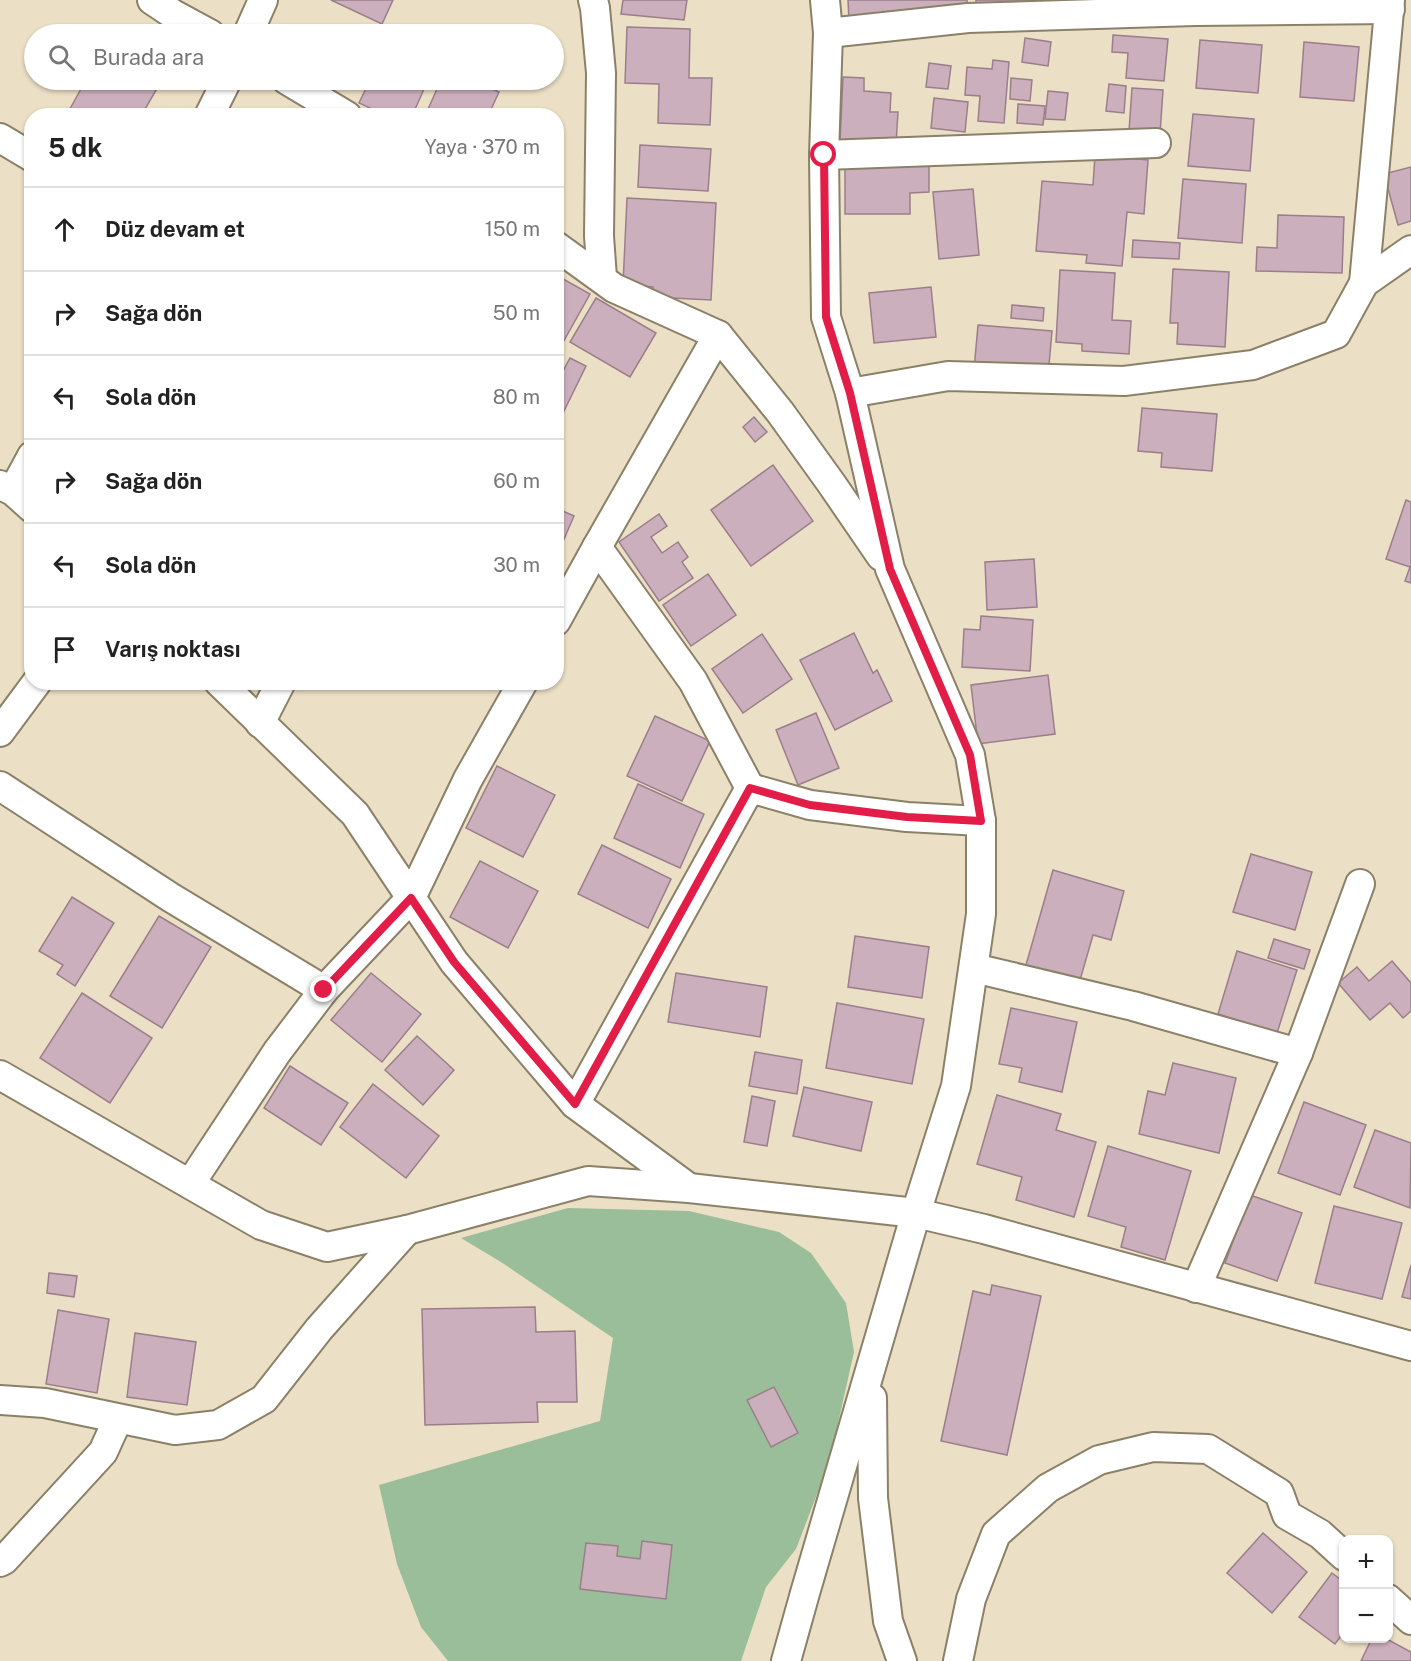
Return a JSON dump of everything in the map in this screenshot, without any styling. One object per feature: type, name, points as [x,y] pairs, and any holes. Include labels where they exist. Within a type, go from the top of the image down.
[{"type":"street","points":[[152,0],[192,24]]},
{"type":"street","points":[[253,24],[264,0]]},
{"type":"street","points":[[593,0],[601,73],[602,278]]},
{"type":"street","points":[[786,1661],[916,1213],[956,1086],[981,914],[981,821],[970,755],[890,569],[850,393],[826,317],[824,155],[828,33],[825,0]]},
{"type":"street","points":[[828,33],[968,18],[1390,4],[1364,283],[1336,334],[1253,365],[1124,381],[948,376],[850,393]]},
{"type":"street","points":[[213,108],[222,90]]},
{"type":"street","points":[[304,90],[334,108]]},
{"type":"street","points":[[0,138],[24,152]]},
{"type":"street","points":[[824,155],[1156,143]]},
{"type":"street","points":[[1364,283],[1411,250]]},
{"type":"street","points":[[564,252],[614,288],[718,335],[780,412],[890,569]]},
{"type":"street","points":[[564,607],[718,335]]},
{"type":"street","points":[[15,495],[24,474]]},
{"type":"street","points":[[597,547],[693,681],[750,788],[810,805],[907,817],[981,821]]},
{"type":"street","points":[[0,732],[31,690]]},
{"type":"street","points":[[227,690],[355,814],[454,962],[575,1104],[689,1188]]},
{"type":"street","points":[[260,723],[277,690]]},
{"type":"street","points":[[190,1184],[277,1052],[324,990],[411,898],[510,690]]},
{"type":"street","points":[[0,786],[171,897],[324,990]]},
{"type":"street","points":[[575,1104],[750,788]]},
{"type":"street","points":[[1196,1288],[1298,1053],[1360,884]]},
{"type":"street","points":[[974,968],[1133,1006],[1298,1053]]},
{"type":"street","points":[[0,1075],[261,1225],[327,1247],[407,1230],[588,1181],[689,1188],[916,1213],[984,1229],[1411,1346]]},
{"type":"street","points":[[0,1400],[45,1403],[175,1430],[218,1425],[264,1399],[320,1329],[407,1230]]},
{"type":"street","points":[[871,1369],[873,1498],[888,1621],[902,1661]]},
{"type":"street","points":[[0,1562],[103,1452],[118,1419]]},
{"type":"street","points":[[958,1661],[972,1599],[996,1534],[1048,1488],[1099,1460],[1153,1447],[1208,1449],[1279,1493],[1287,1515],[1320,1534],[1339,1551]]},
{"type":"street","points":[[1393,1603],[1411,1620]]},
{"type":"green space","points":[[568,1208],[689,1211],[779,1232],[811,1253],[846,1303],[854,1352],[829,1463],[796,1549],[766,1587],[741,1661],[448,1661],[421,1627],[397,1564],[379,1485],[600,1421],[613,1338],[501,1262],[461,1238]]},
{"type":"building","points":[[331,0],[393,0],[382,24]]},
{"type":"building","points":[[623,0],[687,0],[684,20],[621,14]]},
{"type":"building","points":[[848,0],[967,0],[968,13],[849,21]]},
{"type":"building","points":[[976,0],[1036,0],[1036,5],[976,9]]},
{"type":"building","points":[[627,27],[690,29],[689,78],[712,78],[710,125],[658,123],[659,84],[625,83]]},
{"type":"building","points":[[1113,35],[1168,39],[1164,81],[1126,78],[1128,53],[1112,52]]},
{"type":"building","points":[[1025,38],[1051,42],[1048,66],[1022,62]]},
{"type":"building","points":[[1200,40],[1262,45],[1258,93],[1196,88]]},
{"type":"building","points":[[1304,42],[1359,47],[1354,101],[1300,97]]},
{"type":"building","points":[[993,60],[1009,62],[1004,123],[978,121],[980,96],[965,95],[967,67],[992,69]]},
{"type":"building","points":[[929,63],[951,66],[948,89],[926,87]]},
{"type":"building","points":[[843,77],[864,78],[864,91],[891,93],[890,112],[898,112],[896,144],[840,141]]},
{"type":"building","points":[[1011,78],[1032,80],[1030,101],[1010,99]]},
{"type":"building","points":[[1109,84],[1126,86],[1124,113],[1106,111]]},
{"type":"building","points":[[1132,88],[1163,90],[1160,134],[1129,131]]},
{"type":"building","points":[[80,90],[156,90],[146,108],[70,108]]},
{"type":"building","points":[[365,90],[424,90],[416,108],[370,108],[359,103]]},
{"type":"building","points":[[437,90],[494,90],[499,92],[492,108],[429,108]]},
{"type":"building","points":[[1048,91],[1068,93],[1065,120],[1045,119]]},
{"type":"building","points":[[934,98],[968,102],[965,132],[931,128]]},
{"type":"building","points":[[1018,104],[1045,106],[1043,125],[1017,123]]},
{"type":"building","points":[[1193,114],[1254,119],[1250,171],[1188,166]]},
{"type":"building","points":[[640,145],[711,149],[708,191],[638,187]]},
{"type":"building","points":[[1095,155],[1148,160],[1144,214],[1127,212],[1122,266],[1086,263],[1087,255],[1036,251],[1042,181],[1093,185]]},
{"type":"building","points":[[929,156],[929,192],[910,193],[910,214],[845,214],[845,161]]},
{"type":"building","points":[[1411,167],[1411,221],[1398,225],[1384,174]]},
{"type":"building","points":[[1183,179],[1246,184],[1242,243],[1178,238]]},
{"type":"building","points":[[973,189],[979,255],[939,259],[933,192]]},
{"type":"building","points":[[627,198],[716,203],[711,300],[652,297],[653,287],[623,285]]},
{"type":"building","points":[[1278,215],[1344,217],[1342,273],[1256,271],[1257,247],[1277,248]]},
{"type":"building","points":[[1133,240],[1180,243],[1179,259],[1132,257]]},
{"type":"building","points":[[1173,269],[1229,272],[1225,347],[1177,344],[1178,323],[1170,323]]},
{"type":"building","points":[[1060,270],[1115,273],[1112,320],[1131,321],[1129,354],[1082,351],[1082,344],[1056,342]]},
{"type":"building","points":[[564,279],[590,294],[564,340]]},
{"type":"building","points":[[931,287],[936,337],[874,343],[869,293]]},
{"type":"building","points":[[596,298],[656,333],[630,377],[570,342]]},
{"type":"building","points":[[1012,305],[1044,308],[1043,321],[1011,318]]},
{"type":"building","points":[[978,325],[1052,331],[1048,376],[974,370]]},
{"type":"building","points":[[570,358],[586,366],[564,411],[564,369]]},
{"type":"building","points":[[1142,408],[1217,414],[1212,471],[1161,467],[1162,453],[1138,451]]},
{"type":"building","points":[[754,417],[767,432],[755,442],[743,427]]},
{"type":"building","points":[[773,465],[813,521],[751,566],[711,510]]},
{"type":"building","points":[[1406,500],[1411,502],[1411,583],[1405,581],[1410,567],[1386,559]]},
{"type":"building","points":[[564,512],[574,516],[564,539]]},
{"type":"building","points":[[659,514],[667,526],[651,537],[662,553],[678,542],[688,557],[682,562],[693,578],[659,601],[619,542]]},
{"type":"building","points":[[1034,559],[1037,607],[987,610],[985,562]]},
{"type":"building","points":[[708,574],[736,615],[691,646],[663,605]]},
{"type":"building","points":[[981,616],[1033,620],[1030,671],[962,667],[964,629],[980,630]]},
{"type":"building","points":[[854,633],[873,673],[877,670],[892,701],[835,730],[800,660]]},
{"type":"building","points":[[762,634],[792,679],[743,713],[712,669]]},
{"type":"building","points":[[1048,675],[1055,734],[978,744],[971,685]]},
{"type":"building","points":[[816,713],[839,768],[798,785],[776,730]]},
{"type":"building","points":[[655,716],[710,741],[682,801],[627,776]]},
{"type":"building","points":[[497,766],[555,795],[523,857],[466,828]]},
{"type":"building","points":[[638,784],[704,814],[680,868],[614,838]]},
{"type":"building","points":[[602,845],[671,879],[648,928],[578,894]]},
{"type":"building","points":[[1251,854],[1312,872],[1295,930],[1233,912]]},
{"type":"building","points":[[480,861],[538,891],[508,948],[450,917]]},
{"type":"building","points":[[1053,870],[1124,891],[1111,940],[1093,935],[1078,987],[1024,972]]},
{"type":"building","points":[[72,897],[114,923],[75,986],[57,974],[63,965],[39,951]]},
{"type":"building","points":[[159,916],[211,947],[162,1028],[110,996]]},
{"type":"building","points":[[855,936],[929,947],[922,998],[848,987]]},
{"type":"building","points":[[1274,939],[1310,950],[1304,969],[1268,958]]},
{"type":"building","points":[[1237,951],[1297,970],[1277,1033],[1218,1014]]},
{"type":"building","points":[[1392,961],[1411,983],[1411,1011],[1403,1018],[1390,1003],[1370,1020],[1338,983],[1357,967],[1369,981]]},
{"type":"building","points":[[371,973],[421,1014],[382,1062],[331,1020]]},
{"type":"building","points":[[676,973],[767,987],[760,1037],[668,1022]]},
{"type":"building","points":[[82,993],[152,1038],[110,1103],[40,1058]]},
{"type":"building","points":[[837,1003],[924,1019],[912,1084],[826,1068]]},
{"type":"building","points":[[1011,1008],[1077,1022],[1062,1092],[1019,1082],[1022,1068],[999,1064]]},
{"type":"building","points":[[417,1036],[454,1070],[423,1105],[385,1070]]},
{"type":"building","points":[[755,1052],[802,1060],[797,1094],[749,1086]]},
{"type":"building","points":[[1173,1063],[1236,1078],[1219,1153],[1139,1134],[1148,1091],[1165,1095]]},
{"type":"building","points":[[290,1066],[348,1103],[321,1145],[264,1108]]},
{"type":"building","points":[[373,1084],[439,1136],[406,1178],[340,1127]]},
{"type":"building","points":[[804,1087],[872,1102],[861,1151],[793,1136]]},
{"type":"building","points":[[997,1095],[1061,1114],[1056,1130],[1096,1142],[1074,1217],[1016,1200],[1022,1177],[977,1164]]},
{"type":"building","points":[[752,1096],[775,1101],[767,1146],[744,1142]]},
{"type":"building","points":[[1304,1102],[1366,1125],[1340,1195],[1278,1173]]},
{"type":"building","points":[[1375,1130],[1411,1143],[1410,1208],[1354,1187]]},
{"type":"building","points":[[1108,1146],[1191,1171],[1165,1260],[1121,1247],[1126,1227],[1088,1216]]},
{"type":"building","points":[[1250,1195],[1302,1213],[1277,1281],[1225,1263]]},
{"type":"building","points":[[1334,1206],[1402,1223],[1382,1299],[1315,1283]]},
{"type":"building","points":[[1411,1265],[1411,1299],[1402,1297]]},
{"type":"building","points":[[49,1273],[77,1276],[74,1297],[47,1293]]},
{"type":"building","points":[[992,1285],[1041,1296],[1007,1455],[941,1441],[973,1291],[990,1295]]},
{"type":"building","points":[[535,1307],[536,1332],[575,1331],[577,1402],[537,1402],[538,1422],[425,1425],[422,1309]]},
{"type":"building","points":[[58,1310],[109,1319],[97,1393],[46,1384]]},
{"type":"building","points":[[135,1333],[196,1342],[187,1405],[127,1397]]},
{"type":"building","points":[[774,1387],[798,1433],[771,1447],[747,1400]]},
{"type":"building","points":[[1263,1533],[1307,1572],[1272,1613],[1227,1573]]},
{"type":"building","points":[[642,1541],[672,1545],[666,1599],[580,1589],[586,1543],[618,1546],[617,1556],[640,1559]]},
{"type":"building","points":[[1332,1573],[1339,1578],[1339,1639],[1335,1644],[1299,1617]]},
{"type":"building","points":[[1393,1642],[1411,1652],[1411,1661],[1361,1661],[1370,1643]]},
{"type":"route","points":[[324,990],[411,898],[454,962],[575,1104],[750,788],[810,805],[907,817],[981,821],[970,755],[890,569],[850,393],[826,317],[824,155]]}]
